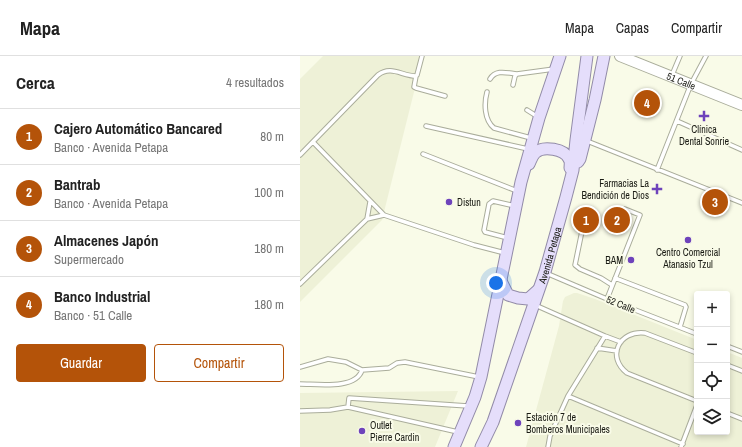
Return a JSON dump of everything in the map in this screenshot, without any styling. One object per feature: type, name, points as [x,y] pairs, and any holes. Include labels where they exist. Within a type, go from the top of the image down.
[{"type":"main road","points":[[553,56],[555,68]]},
{"type":"main road","points":[[454,447],[472,406],[481,377],[509,238],[529,149],[560,56]]},
{"type":"main road","name":"Avenida Petapa","points":[[481,447],[493,422],[540,289],[568,191],[573,170],[587,56]]},
{"type":"main road","points":[[573,170],[580,159],[596,100],[604,56]]},
{"type":"main road","points":[[520,187],[531,158],[536,152],[543,149],[553,149],[564,153],[570,159],[568,191]]},
{"type":"main road","points":[[501,281],[508,295],[518,298],[528,299],[540,289]]},
{"type":"street","name":"51 Calle","points":[[620,56],[742,105]]},
{"type":"lane","points":[[422,56],[414,87],[444,96]]},
{"type":"lane","points":[[671,76],[680,56]]},
{"type":"lane","points":[[658,170],[691,84],[706,56]]},
{"type":"lane","points":[[490,79],[492,75],[500,72],[517,74],[555,68]]},
{"type":"lane","points":[[300,155],[382,72],[386,70],[394,70],[416,76]]},
{"type":"lane","points":[[513,84],[517,74]]},
{"type":"lane","points":[[486,92],[486,114],[491,126],[533,138]]},
{"type":"lane","points":[[527,110],[539,118]]},
{"type":"lane","points":[[677,121],[742,150]]},
{"type":"lane","points":[[426,126],[529,149]]},
{"type":"lane","points":[[585,140],[742,204]]},
{"type":"lane","points":[[313,142],[384,215],[474,245],[506,253]]},
{"type":"lane","points":[[423,154],[520,187]]},
{"type":"lane","points":[[509,238],[485,232],[484,230],[489,204],[493,201],[516,206]]},
{"type":"lane","points":[[367,219],[370,202]]},
{"type":"lane","points":[[606,299],[640,215],[625,209]]},
{"type":"lane","points":[[300,284],[367,219],[384,215]]},
{"type":"lane","points":[[584,230],[575,265],[612,285]]},
{"type":"lane","name":"52 Calle","points":[[545,272],[606,299],[694,333]]},
{"type":"lane","points":[[615,278],[685,305],[686,310],[680,327]]},
{"type":"lane","points":[[534,305],[621,342]]},
{"type":"lane","points":[[694,353],[645,333],[638,332],[630,334],[621,342],[617,351],[620,365],[627,373],[694,400]]},
{"type":"lane","points":[[548,447],[550,436],[568,396],[605,336]]},
{"type":"lane","points":[[730,347],[742,352]]},
{"type":"lane","points":[[597,348],[617,351]]},
{"type":"lane","points":[[300,367],[328,359],[346,362],[362,370],[389,368],[397,363],[405,362],[481,377]]},
{"type":"lane","points":[[730,366],[742,371]]},
{"type":"lane","points":[[300,384],[347,384],[360,374],[362,370]]},
{"type":"lane","points":[[568,396],[682,445],[694,413]]},
{"type":"lane","points":[[348,407],[349,398],[472,406]]},
{"type":"lane","points":[[300,410],[330,410],[348,407],[460,433]]},
{"type":"lane","points":[[730,414],[742,419]]},
{"type":"shaded area","points":[[323,56],[423,56],[382,220],[300,302],[300,79]]},
{"type":"shaded area","points":[[577,293],[694,339],[694,435],[730,435],[730,353],[742,358],[742,447],[526,447],[559,326],[565,297]]},
{"type":"shaded area","points":[[458,391],[435,447],[300,447],[300,393]]},
{"type":"place","name":"Banco Industrial","points":[[647,103]]},
{"type":"place","name":"Clínica Dental Sonrie","points":[[704,116]]},
{"type":"place","name":"Farmacias La Bendición de Dios","points":[[657,189]]},
{"type":"place","name":"Distun","points":[[449,202]]},
{"type":"place","name":"Almacenes Japón","points":[[715,202]]},
{"type":"place","name":"Cajero Automático Bancared","points":[[586,220]]},
{"type":"place","name":"Bantrab","points":[[617,220]]},
{"type":"place","name":"Centro Comercial Atanasio Tzul","points":[[688,240]]},
{"type":"place","name":"BAM","points":[[631,260]]},
{"type":"place","name":"Estación 7 de Bomberos Municipales","points":[[518,423]]},
{"type":"place","name":"Outlet Pierre Cardin","points":[[362,431]]}]
